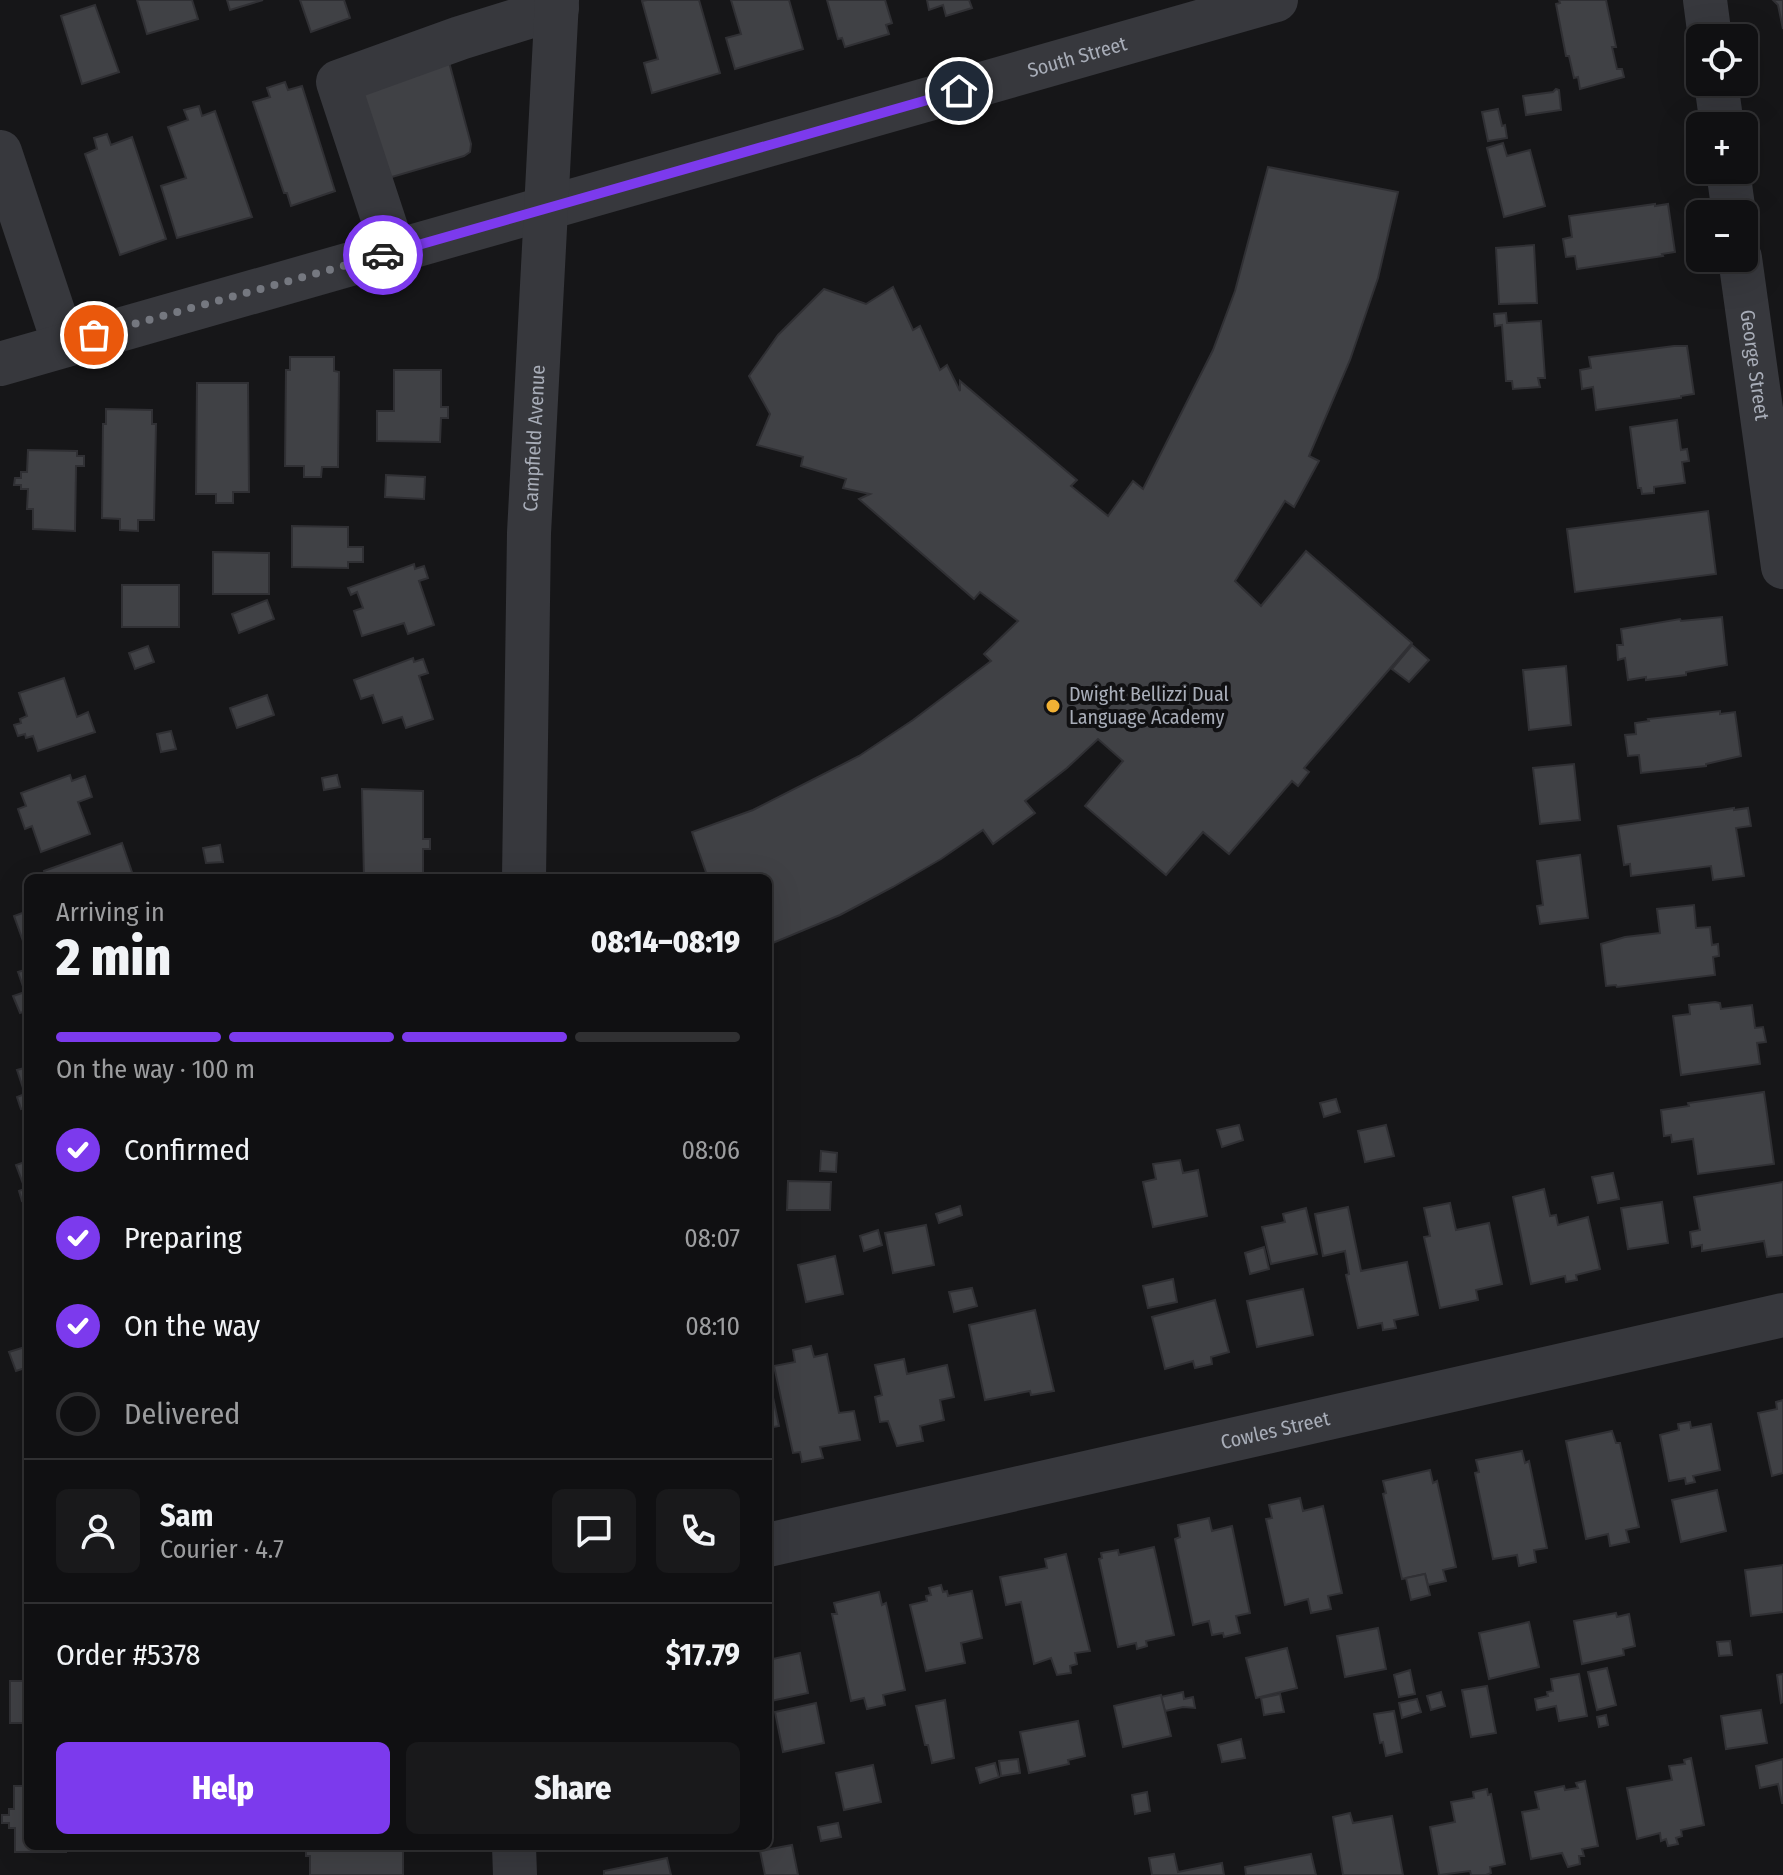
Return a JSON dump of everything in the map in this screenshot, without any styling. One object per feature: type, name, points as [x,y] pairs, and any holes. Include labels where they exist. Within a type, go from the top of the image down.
[{"type":"street","name":"South Street","points":[[0,364],[1276,0]]},
{"type":"street","points":[[1705,0],[1708,24]]},
{"type":"street","name":"Campfield Avenue","points":[[524,874],[529,533],[557,4]]},
{"type":"street","points":[[394,252],[338,82],[557,4]]},
{"type":"street","points":[[0,152],[64,344]]},
{"type":"street","name":"George Street","points":[[1742,272],[1783,567]]},
{"type":"street","name":"Cowles Street","points":[[772,1544],[1783,1315]]},
{"type":"street","points":[[514,1850],[515,1875]]},
{"type":"building","points":[[137,0],[192,0],[198,19],[147,34]]},
{"type":"building","points":[[227,0],[263,0],[230,10]]},
{"type":"building","points":[[300,0],[344,0],[350,18],[311,32]]},
{"type":"building","points":[[699,0],[720,73],[652,93],[644,63],[658,59],[642,1]]},
{"type":"building","points":[[731,0],[789,0],[803,49],[735,69],[726,38],[741,34]]},
{"type":"building","points":[[827,0],[885,0],[892,23],[886,25],[889,34],[845,47],[842,38],[838,39]]},
{"type":"building","points":[[927,0],[969,0],[972,8],[946,16],[943,5],[929,10]]},
{"type":"building","points":[[1559,0],[1606,0],[1616,47],[1612,47],[1617,69],[1622,69],[1624,77],[1580,89],[1578,77],[1574,78],[1569,56],[1566,56],[1556,4],[1560,3]]},
{"type":"building","points":[[1773,0],[1783,0],[1783,29],[1778,5]]},
{"type":"building","points":[[95,5],[119,72],[82,84],[61,16]]},
{"type":"building","points":[[449,62],[471,144],[470,152],[385,179],[358,88]]},
{"type":"building","points":[[285,82],[288,90],[302,86],[335,191],[291,206],[253,102],[270,97],[267,88]]},
{"type":"building","points":[[1559,90],[1561,110],[1526,115],[1523,96]]},
{"type":"building","points":[[199,106],[202,116],[215,111],[252,217],[177,238],[161,186],[186,178],[168,127],[188,120],[184,110]]},
{"type":"building","points":[[1498,109],[1507,138],[1488,141],[1482,112]]},
{"type":"building","points":[[107,134],[111,145],[132,137],[166,239],[120,255],[85,154],[97,149],[94,138]]},
{"type":"building","points":[[1503,143],[1507,156],[1530,150],[1545,206],[1504,217],[1487,148]]},
{"type":"building","points":[[1268,167],[1398,192],[1378,278],[1350,360],[1309,456],[1319,461],[1294,507],[1285,501],[1235,581],[1261,606],[1306,551],[1412,643],[1304,768],[1309,772],[1298,786],[1292,781],[1229,854],[1203,832],[1166,875],[1085,806],[1123,761],[1098,739],[1025,801],[1035,813],[993,844],[983,830],[893,887],[840,915],[772,943],[772,874],[707,874],[692,832],[753,810],[859,756],[991,661],[984,654],[1018,621],[980,592],[974,599],[859,499],[870,494],[843,488],[846,479],[801,466],[803,457],[757,445],[770,414],[749,376],[778,335],[824,289],[866,304],[893,287],[913,330],[920,326],[940,370],[947,365],[960,391],[960,381],[1077,480],[1071,486],[1108,516],[1133,481],[1143,489],[1213,350],[1235,291]]},
{"type":"building","points":[[1668,204],[1675,252],[1577,269],[1575,256],[1566,257],[1563,239],[1572,237],[1569,216]]},
{"type":"building","points":[[1534,245],[1537,303],[1499,304],[1496,248]]},
{"type":"building","points":[[1506,313],[1507,323],[1541,321],[1545,378],[1538,378],[1540,387],[1513,389],[1512,381],[1506,381],[1502,325],[1495,326],[1494,314]]},
{"type":"building","points":[[1687,346],[1694,394],[1596,410],[1593,387],[1582,389],[1580,370],[1591,368],[1589,357]]},
{"type":"building","points":[[290,357],[334,357],[334,371],[339,372],[338,467],[322,467],[321,477],[304,477],[304,466],[285,466],[286,370],[290,370]]},
{"type":"building","points":[[394,370],[441,370],[441,407],[448,407],[448,418],[441,418],[440,442],[377,441],[377,411],[394,411]]},
{"type":"building","points":[[197,383],[248,383],[249,492],[233,492],[233,503],[216,503],[216,494],[196,494]]},
{"type":"building","points":[[106,409],[152,410],[152,424],[156,424],[154,520],[138,520],[138,531],[120,530],[120,519],[102,518],[103,424],[106,424]]},
{"type":"building","points":[[1677,420],[1681,450],[1687,449],[1689,461],[1682,462],[1685,483],[1654,487],[1654,493],[1642,494],[1641,488],[1638,488],[1630,427]]},
{"type":"building","points":[[28,450],[77,451],[77,456],[84,456],[84,466],[76,466],[75,531],[33,529],[33,509],[27,509],[28,489],[14,485],[15,478],[21,478],[21,472],[27,472]]},
{"type":"building","points":[[386,475],[425,477],[424,499],[385,497]]},
{"type":"building","points":[[1708,511],[1716,574],[1575,592],[1567,529]]},
{"type":"building","points":[[292,526],[348,527],[348,547],[363,547],[363,562],[348,562],[348,568],[292,567]]},
{"type":"building","points":[[213,552],[269,553],[269,594],[213,594]]},
{"type":"building","points":[[414,564],[415,569],[424,566],[428,578],[419,581],[434,625],[408,634],[404,623],[362,636],[354,611],[363,608],[357,592],[351,595],[348,588]]},
{"type":"building","points":[[122,585],[179,585],[179,627],[122,627]]},
{"type":"building","points":[[267,600],[274,619],[239,633],[232,614]]},
{"type":"building","points":[[1722,617],[1727,665],[1686,672],[1686,675],[1628,680],[1625,658],[1618,660],[1617,645],[1623,645],[1621,629],[1680,619]]},
{"type":"building","points":[[1412,645],[1429,660],[1409,682],[1392,669]]},
{"type":"building","points":[[148,646],[154,662],[135,669],[129,653]]},
{"type":"building","points":[[413,658],[414,662],[423,659],[428,673],[419,676],[433,719],[406,728],[402,717],[383,723],[373,695],[361,699],[354,680]]},
{"type":"building","points":[[1566,666],[1571,725],[1529,730],[1523,670]]},
{"type":"building","points":[[64,678],[77,717],[88,712],[95,732],[38,751],[33,736],[18,736],[14,725],[27,716],[19,693]]},
{"type":"building","points":[[267,695],[274,715],[237,728],[230,708]]},
{"type":"building","points":[[1720,711],[1720,714],[1735,712],[1741,756],[1706,766],[1641,773],[1639,755],[1628,756],[1625,735],[1636,734],[1635,723]]},
{"type":"building","points":[[171,731],[176,749],[161,752],[157,734]]},
{"type":"building","points":[[1574,764],[1580,820],[1540,824],[1533,768]]},
{"type":"building","points":[[70,775],[72,781],[85,776],[92,797],[78,802],[90,834],[41,852],[32,826],[25,829],[18,809],[26,806],[21,793]]},
{"type":"building","points":[[337,775],[340,787],[324,790],[322,778]]},
{"type":"building","points":[[362,789],[423,791],[423,839],[430,839],[430,849],[423,849],[423,874],[364,874]]},
{"type":"building","points":[[1748,808],[1751,826],[1736,828],[1744,876],[1713,880],[1711,866],[1631,876],[1630,864],[1624,865],[1618,826]]},
{"type":"building","points":[[122,843],[133,874],[45,874],[44,871]]},
{"type":"building","points":[[220,845],[223,862],[206,863],[203,848]]},
{"type":"building","points":[[1580,855],[1588,918],[1540,924],[1537,906],[1543,905],[1537,861]]},
{"type":"building","points":[[1694,905],[1696,928],[1710,927],[1712,945],[1718,944],[1719,956],[1713,957],[1715,975],[1606,986],[1601,944],[1625,937],[1660,933],[1657,909]]},
{"type":"building","points":[[24,912],[24,944],[14,916]]},
{"type":"building","points":[[24,970],[24,989],[18,972]]},
{"type":"building","points":[[24,992],[24,1012],[20,1013],[13,996]]},
{"type":"building","points":[[1720,1003],[1721,1009],[1752,1005],[1755,1028],[1763,1027],[1766,1042],[1757,1043],[1760,1064],[1681,1075],[1673,1016],[1690,1014],[1689,1005]]},
{"type":"building","points":[[24,1068],[24,1091],[17,1070]]},
{"type":"building","points":[[1764,1092],[1774,1164],[1698,1174],[1693,1139],[1672,1142],[1671,1135],[1664,1136],[1661,1110]]},
{"type":"building","points":[[24,1094],[24,1108],[21,1109],[17,1097]]},
{"type":"building","points":[[1336,1099],[1340,1112],[1324,1117],[1320,1103]]},
{"type":"building","points":[[1239,1125],[1243,1140],[1222,1147],[1217,1130]]},
{"type":"building","points":[[1386,1125],[1394,1156],[1365,1162],[1358,1131]]},
{"type":"building","points":[[821,1151],[837,1153],[836,1172],[820,1171]]},
{"type":"building","points":[[1180,1160],[1183,1173],[1198,1170],[1207,1216],[1153,1227],[1143,1182],[1156,1179],[1153,1164]]},
{"type":"building","points":[[24,1162],[24,1186],[16,1165]]},
{"type":"building","points":[[1613,1173],[1619,1199],[1598,1203],[1592,1177]]},
{"type":"building","points":[[788,1181],[831,1182],[830,1210],[787,1210]]},
{"type":"building","points":[[1783,1182],[1783,1255],[1767,1257],[1764,1241],[1702,1251],[1702,1245],[1692,1247],[1690,1232],[1700,1230],[1694,1197]]},
{"type":"building","points":[[1544,1189],[1550,1216],[1556,1215],[1558,1225],[1588,1217],[1600,1269],[1576,1275],[1577,1280],[1566,1282],[1565,1276],[1531,1284],[1513,1197]]},
{"type":"building","points":[[1662,1202],[1668,1243],[1628,1249],[1621,1208]]},
{"type":"building","points":[[1450,1203],[1456,1230],[1489,1223],[1502,1284],[1476,1290],[1478,1300],[1440,1308],[1424,1237],[1430,1236],[1424,1208]]},
{"type":"building","points":[[960,1206],[962,1215],[939,1223],[936,1214]]},
{"type":"building","points":[[1348,1207],[1361,1271],[1407,1262],[1418,1315],[1394,1320],[1396,1328],[1383,1330],[1382,1323],[1358,1328],[1346,1275],[1349,1274],[1345,1251],[1323,1256],[1315,1214]]},
{"type":"building","points":[[1306,1208],[1317,1254],[1271,1264],[1262,1227],[1285,1222],[1283,1214]]},
{"type":"building","points":[[926,1225],[934,1265],[893,1273],[885,1233]]},
{"type":"building","points":[[878,1230],[882,1245],[864,1251],[860,1236]]},
{"type":"building","points":[[1264,1247],[1269,1269],[1250,1274],[1245,1253]]},
{"type":"building","points":[[835,1256],[843,1294],[806,1302],[798,1265]]},
{"type":"building","points":[[1173,1279],[1177,1302],[1148,1308],[1143,1286]]},
{"type":"building","points":[[972,1288],[977,1306],[954,1312],[949,1292]]},
{"type":"building","points":[[1303,1289],[1313,1335],[1257,1347],[1247,1301]]},
{"type":"building","points":[[1215,1300],[1229,1352],[1211,1357],[1212,1364],[1195,1368],[1193,1361],[1165,1369],[1152,1317]]},
{"type":"building","points":[[1035,1310],[1054,1391],[1031,1395],[1030,1391],[985,1400],[969,1325]]},
{"type":"building","points":[[811,1346],[814,1357],[827,1354],[839,1413],[854,1411],[860,1440],[820,1447],[823,1458],[802,1462],[800,1452],[793,1453],[774,1366],[795,1362],[793,1350]]},
{"type":"building","points":[[24,1347],[24,1368],[16,1371],[9,1352]]},
{"type":"building","points":[[904,1359],[907,1374],[947,1365],[954,1397],[940,1400],[944,1420],[920,1426],[923,1441],[897,1446],[888,1421],[880,1422],[875,1397],[882,1395],[875,1365]]},
{"type":"building","points":[[772,1393],[779,1426],[772,1427]]},
{"type":"building","points":[[1783,1400],[1783,1473],[1772,1476],[1758,1413],[1777,1409],[1776,1402]]},
{"type":"building","points":[[1690,1422],[1691,1428],[1711,1424],[1720,1470],[1693,1476],[1695,1482],[1686,1484],[1685,1478],[1669,1481],[1660,1435],[1679,1430],[1678,1424]]},
{"type":"building","points":[[1612,1431],[1616,1443],[1620,1443],[1639,1527],[1626,1530],[1629,1542],[1610,1546],[1608,1534],[1586,1539],[1566,1441]]},
{"type":"building","points":[[1522,1451],[1525,1463],[1529,1461],[1547,1548],[1534,1550],[1536,1562],[1519,1566],[1517,1555],[1493,1559],[1475,1473],[1479,1472],[1476,1460]]},
{"type":"building","points":[[1430,1470],[1433,1483],[1437,1481],[1456,1567],[1443,1570],[1446,1581],[1428,1585],[1425,1574],[1402,1579],[1383,1494],[1386,1493],[1383,1481]]},
{"type":"building","points":[[1717,1490],[1726,1531],[1681,1542],[1672,1500]]},
{"type":"building","points":[[1300,1498],[1303,1511],[1323,1506],[1342,1593],[1328,1596],[1331,1609],[1311,1613],[1308,1599],[1285,1605],[1266,1519],[1272,1518],[1269,1505]]},
{"type":"building","points":[[1209,1518],[1212,1531],[1232,1526],[1250,1613],[1236,1616],[1240,1633],[1224,1637],[1223,1633],[1212,1635],[1209,1621],[1193,1625],[1175,1539],[1180,1537],[1178,1525]]},
{"type":"building","points":[[1154,1547],[1174,1635],[1146,1641],[1147,1646],[1137,1649],[1136,1643],[1118,1647],[1099,1559],[1102,1558],[1101,1553],[1118,1550],[1119,1555]]},
{"type":"building","points":[[1066,1554],[1090,1651],[1075,1653],[1077,1664],[1070,1666],[1071,1673],[1057,1675],[1051,1658],[1034,1664],[1021,1602],[1006,1605],[1000,1577],[1047,1568],[1045,1559]]},
{"type":"building","points":[[1783,1565],[1783,1612],[1751,1616],[1745,1570]]},
{"type":"building","points":[[1425,1574],[1430,1595],[1411,1600],[1406,1578]]},
{"type":"building","points":[[941,1585],[948,1596],[972,1591],[982,1638],[961,1643],[965,1663],[926,1671],[910,1605],[927,1601],[926,1596],[931,1595],[929,1588]]},
{"type":"building","points":[[879,1592],[882,1605],[886,1603],[905,1690],[883,1695],[885,1705],[867,1709],[864,1698],[851,1701],[832,1614],[837,1614],[834,1603]]},
{"type":"building","points":[[1616,1613],[1617,1617],[1629,1614],[1635,1646],[1623,1649],[1624,1655],[1582,1664],[1574,1621]]},
{"type":"building","points":[[1529,1622],[1539,1667],[1489,1679],[1479,1633]]},
{"type":"building","points":[[1378,1628],[1386,1669],[1345,1677],[1337,1636]]},
{"type":"building","points":[[1730,1641],[1732,1655],[1719,1656],[1717,1642]]},
{"type":"building","points":[[1287,1648],[1297,1688],[1256,1698],[1246,1658]]},
{"type":"building","points":[[800,1653],[808,1693],[772,1701],[772,1659]]},
{"type":"building","points":[[1607,1668],[1616,1705],[1597,1710],[1588,1672]]},
{"type":"building","points":[[1410,1670],[1415,1694],[1399,1697],[1394,1675]]},
{"type":"building","points":[[1579,1674],[1587,1716],[1559,1721],[1556,1706],[1537,1710],[1535,1699],[1548,1696],[1547,1692],[1553,1691],[1551,1679]]},
{"type":"building","points":[[1783,1674],[1783,1702],[1781,1703],[1777,1675]]},
{"type":"building","points":[[10,1681],[24,1681],[24,1723],[10,1723]]},
{"type":"building","points":[[1487,1686],[1496,1733],[1471,1737],[1462,1690]]},
{"type":"building","points":[[1183,1692],[1184,1699],[1193,1697],[1195,1708],[1165,1711],[1161,1697]]},
{"type":"building","points":[[1441,1692],[1445,1706],[1431,1710],[1427,1696]]},
{"type":"building","points":[[1280,1694],[1284,1712],[1264,1715],[1261,1698]]},
{"type":"building","points":[[1161,1695],[1171,1736],[1123,1747],[1114,1706]]},
{"type":"building","points":[[1417,1699],[1421,1712],[1402,1718],[1399,1703]]},
{"type":"building","points":[[945,1700],[954,1758],[932,1763],[916,1706]]},
{"type":"building","points":[[816,1703],[824,1743],[783,1752],[775,1712]]},
{"type":"building","points":[[1761,1710],[1767,1743],[1726,1749],[1721,1716]]},
{"type":"building","points":[[1394,1711],[1402,1752],[1386,1756],[1374,1714]]},
{"type":"building","points":[[1606,1715],[1608,1725],[1599,1727],[1597,1717]]},
{"type":"building","points":[[1078,1721],[1085,1756],[1068,1760],[1069,1764],[1029,1773],[1020,1732]]},
{"type":"building","points":[[1241,1739],[1245,1758],[1222,1762],[1218,1745]]},
{"type":"building","points":[[1691,1758],[1704,1825],[1681,1830],[1682,1836],[1676,1838],[1678,1844],[1668,1846],[1666,1839],[1661,1841],[1660,1833],[1637,1839],[1627,1788],[1672,1780],[1669,1766],[1685,1764],[1684,1760]]},
{"type":"building","points":[[1018,1759],[1020,1773],[1001,1776],[999,1761]]},
{"type":"building","points":[[1783,1759],[1782,1803],[1778,1784],[1760,1788],[1756,1766]]},
{"type":"building","points":[[995,1763],[999,1777],[980,1783],[976,1768]]},
{"type":"building","points":[[873,1765],[881,1802],[844,1810],[836,1773]]},
{"type":"building","points":[[1585,1781],[1598,1846],[1582,1849],[1584,1856],[1579,1856],[1580,1864],[1568,1867],[1562,1853],[1531,1859],[1522,1812],[1539,1809],[1535,1792],[1564,1786],[1565,1790],[1578,1788],[1576,1783]]},
{"type":"building","points":[[14,1786],[24,1786],[24,1850],[66,1852],[15,1852],[15,1828],[9,1828],[9,1823],[2,1823],[2,1815],[9,1815],[9,1809],[14,1809]]},
{"type":"building","points":[[1487,1789],[1488,1795],[1491,1794],[1505,1864],[1490,1867],[1491,1873],[1486,1875],[1471,1875],[1470,1871],[1439,1875],[1430,1827],[1455,1822],[1451,1802],[1474,1798],[1473,1792]]},
{"type":"building","points":[[1147,1792],[1150,1811],[1135,1814],[1132,1795]]},
{"type":"building","points":[[1350,1813],[1353,1823],[1392,1816],[1403,1875],[1343,1875],[1333,1817]]},
{"type":"building","points":[[838,1823],[841,1837],[821,1841],[818,1827]]},
{"type":"building","points":[[792,1845],[798,1875],[765,1875],[760,1851]]},
{"type":"building","points":[[306,1850],[403,1850],[403,1875],[310,1875],[310,1856],[306,1856]]},
{"type":"building","points":[[1174,1854],[1178,1872],[1222,1863],[1224,1875],[1152,1875],[1149,1858]]},
{"type":"building","points":[[1311,1854],[1316,1875],[1246,1875],[1245,1867]]},
{"type":"building","points":[[667,1858],[671,1875],[604,1875],[604,1871]]},
{"type":"way so far","points":[[94,335],[383,255]]},
{"type":"place","name":"Dwight Bellizzi Dual Language Academy","points":[[1053,706]]},
{"type":"route","points":[[383,255],[959,91]]}]
